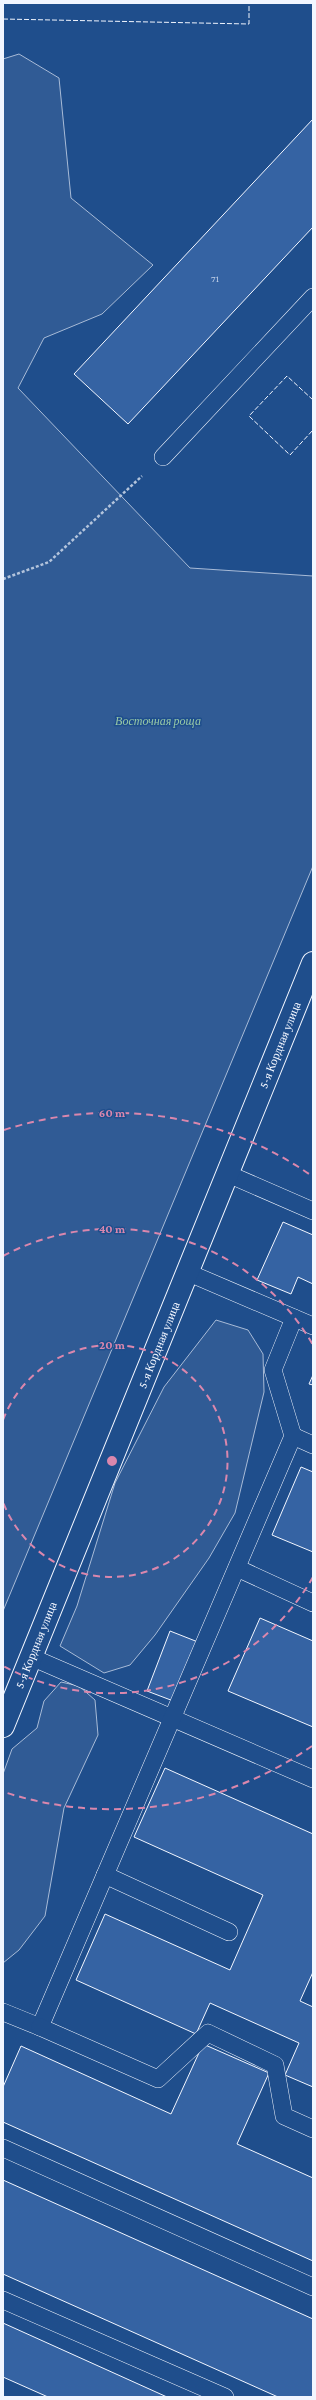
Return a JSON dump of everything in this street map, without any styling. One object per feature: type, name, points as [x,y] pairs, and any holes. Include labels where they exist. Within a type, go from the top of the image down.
[{"type":"main road","name":"5-я Кордная улица","points":[[3,1726],[189,1273],[313,963]]},
{"type":"lane","points":[[164,457],[313,297]]},
{"type":"lane","points":[[228,1174],[313,1211]]},
{"type":"lane","points":[[189,1273],[313,1326]]},
{"type":"lane","points":[[40,2027],[293,1436],[273,1370],[294,1318]]},
{"type":"lane","points":[[293,1436],[313,1445]]},
{"type":"lane","points":[[236,1568],[313,1603]]},
{"type":"lane","points":[[31,1656],[313,1779]]},
{"type":"lane","points":[[106,1875],[229,1932]]},
{"type":"lane","points":[[3,2012],[158,2079],[208,2033],[276,2065],[284,2116],[313,2129]]},
{"type":"lane","points":[[3,2148],[313,2287]]},
{"type":"lane","points":[[3,2300],[225,2397]]},
{"type":"path","points":[[3,579],[49,562],[164,457]]},
{"type":"shaded area","name":"Восточная роща","points":[[19,54],[59,78],[71,198],[153,265],[102,314],[44,338],[18,388],[190,568],[313,576],[313,866],[3,1611],[3,59]]},
{"type":"shaded area","points":[[216,1320],[248,1330],[263,1354],[264,1392],[235,1513],[209,1558],[155,1635],[130,1665],[104,1673],[60,1646],[77,1606],[115,1483],[164,1387]]},
{"type":"shaded area","points":[[61,1682],[79,1686],[95,1700],[98,1735],[64,1808],[45,1916],[19,1950],[3,1963],[3,1774],[12,1749],[37,1728],[44,1701]]},
{"type":"building","points":[[313,119],[313,227],[128,424],[74,374]]},
{"type":"building","points":[[283,1222],[313,1235],[313,1284],[298,1277],[291,1294],[257,1280]]},
{"type":"building","points":[[313,1375],[313,1385],[309,1384]]},
{"type":"building","points":[[301,1467],[313,1472],[313,1552],[272,1535]]},
{"type":"building","points":[[260,1618],[313,1641],[313,1727],[228,1691]]},
{"type":"building","points":[[170,1631],[198,1642],[176,1702],[147,1691]]},
{"type":"building","points":[[165,1768],[313,1834],[313,1972],[300,2001],[313,2007],[313,2087],[285,2075],[299,2043],[210,2003],[196,2034],[76,1980],[105,1914],[230,1970],[263,1895],[134,1837]]},
{"type":"building","points":[[203,2044],[269,2073],[237,2144],[313,2178],[313,2261],[3,2122],[3,2087],[21,2046],[171,2114]]},
{"type":"building","points":[[3,2180],[313,2319],[313,2397],[278,2397],[3,2274]]},
{"type":"building","points":[[3,2323],[167,2397],[48,2397],[3,2377]]},
{"type":"fence","points":[[3,19],[249,24],[249,3]]},
{"type":"fence","points":[[313,400],[287,376],[249,416],[290,455],[313,430]]}]
